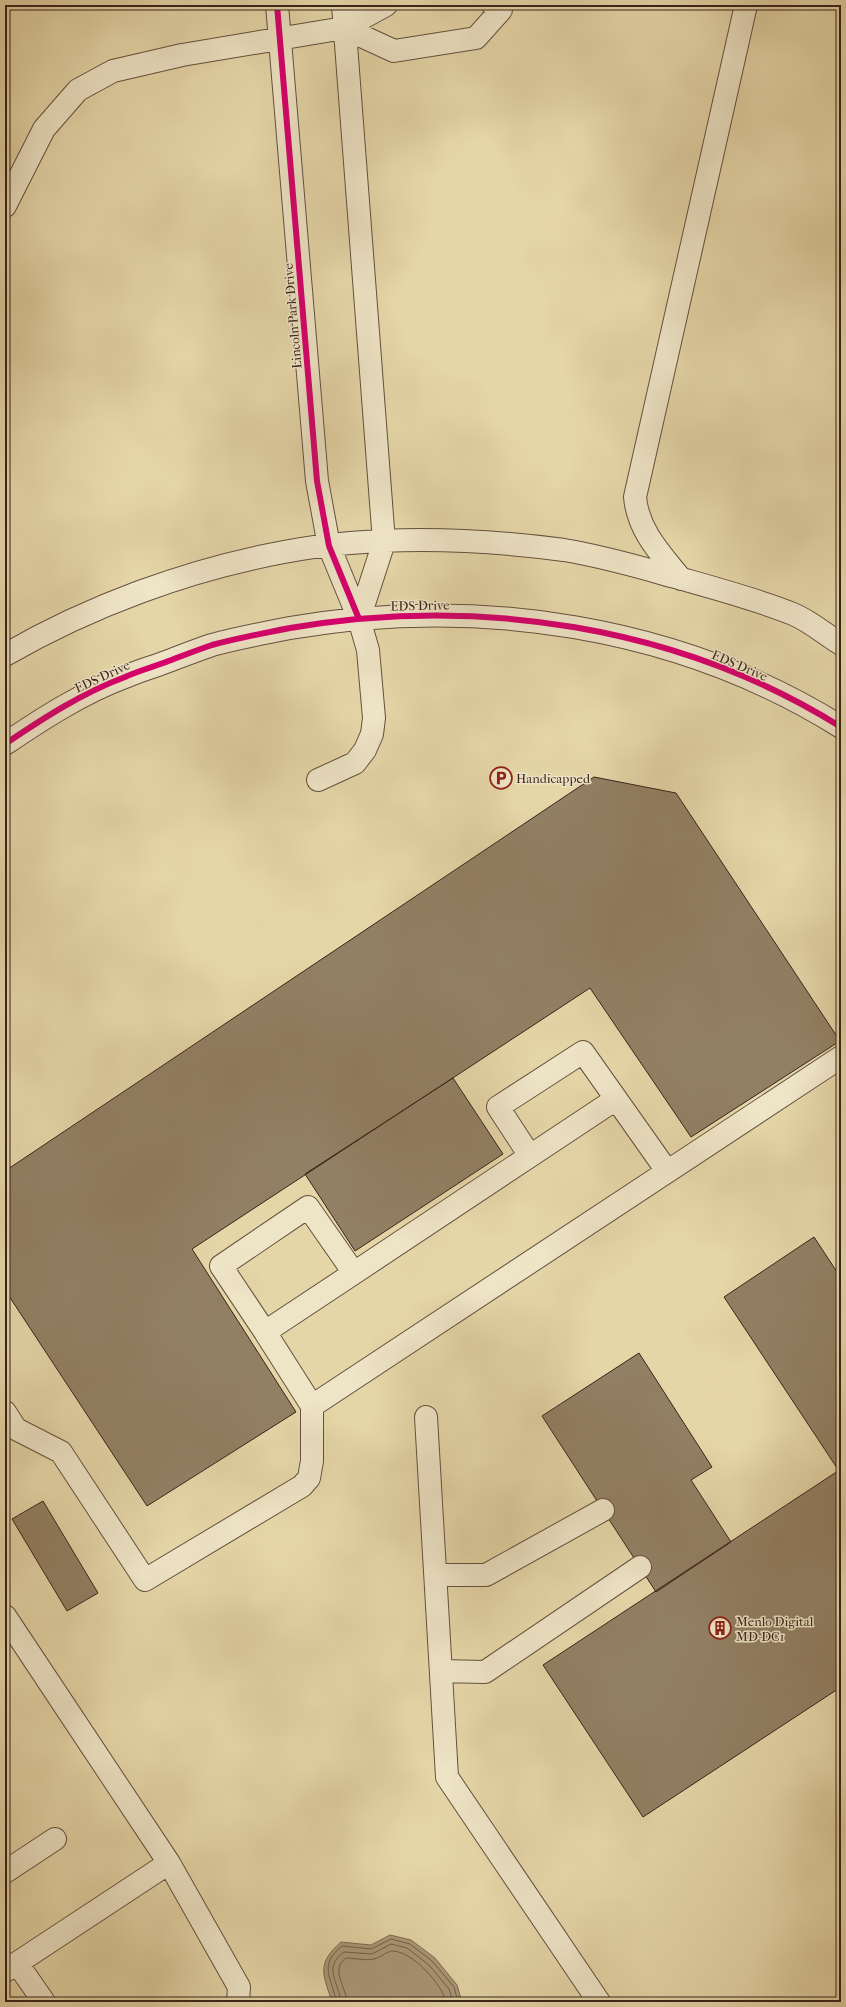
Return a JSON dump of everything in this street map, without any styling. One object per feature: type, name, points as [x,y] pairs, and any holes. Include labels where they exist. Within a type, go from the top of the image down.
[{"type":"street","name":"Lincoln Park Drive","points":[[277,5],[317,481],[329,546],[359,619],[368,650],[374,718],[372,734],[365,750],[355,763],[318,780]]},
{"type":"street","points":[[343,5],[384,542],[359,619]]},
{"type":"street","points":[[5,206],[44,129],[78,90],[114,71],[182,55],[344,28],[386,5]]},
{"type":"street","points":[[344,28],[394,51],[476,38],[501,10],[493,5]]},
{"type":"street","points":[[681,579],[651,542],[636,512],[635,498],[643,457],[746,5]]},
{"type":"street","points":[[5,655],[80,616],[172,582],[228,565],[284,552],[329,546],[384,542],[453,541],[566,551],[622,562],[795,615],[841,644]]},
{"type":"street","name":"EDS Drive","points":[[5,744],[79,699],[123,677],[212,645],[282,630],[359,619],[455,616],[508,618],[589,629],[679,653],[742,676],[818,712],[841,727]]},
{"type":"street","points":[[530,1156],[498,1107],[583,1052],[667,1172]]},
{"type":"street","points":[[312,1406],[841,1057]]},
{"type":"street","points":[[265,1332],[616,1099]]},
{"type":"street","points":[[5,1412],[16,1429],[61,1452],[146,1580],[302,1486],[309,1478],[312,1461],[312,1406],[265,1332],[220,1266],[308,1207],[354,1273]]},
{"type":"street","points":[[426,1417],[447,1777],[599,2002]]},
{"type":"street","points":[[436,1575],[486,1575],[603,1510]]},
{"type":"street","points":[[441,1671],[485,1672],[640,1568]]},
{"type":"street","points":[[5,1616],[169,1863],[239,1988],[238,2002]]},
{"type":"street","points":[[5,1872],[55,1839]]},
{"type":"street","points":[[44,2002],[11,1967],[169,1863]]},
{"type":"water","points":[[390,1935],[411,1940],[435,1958],[457,1985],[462,2002],[332,2002],[324,1977],[324,1970],[325,1963],[333,1950],[341,1942],[371,1945]]},
{"type":"building","points":[[594,777],[676,793],[840,1041],[691,1137],[590,988],[192,1249],[296,1412],[147,1506],[5,1290],[5,1171]]},
{"type":"building","points":[[453,1078],[503,1154],[355,1251],[305,1174]]},
{"type":"building","points":[[814,1237],[841,1278],[841,1469],[839,1471],[724,1297]]},
{"type":"building","points":[[639,1353],[712,1467],[691,1480],[731,1542],[656,1592],[542,1416]]},
{"type":"building","name":"Menlo Digital MD-DC1","points":[[841,1469],[841,1687],[643,1817],[543,1665]]},
{"type":"building","points":[[43,1501],[98,1593],[67,1611],[12,1519]]},
{"type":"cycle path","points":[[277,5],[317,481],[329,546],[359,619]]},
{"type":"cycle path","points":[[5,744],[48,716],[109,683],[212,645],[290,628],[361,619],[432,616],[504,618],[575,627],[645,642],[713,664],[778,692],[841,727]]},
{"type":"place","name":"Handicapped","points":[[501,778]]},
{"type":"place","name":"Menlo Digital MD-DC1","points":[[720,1628]]}]
